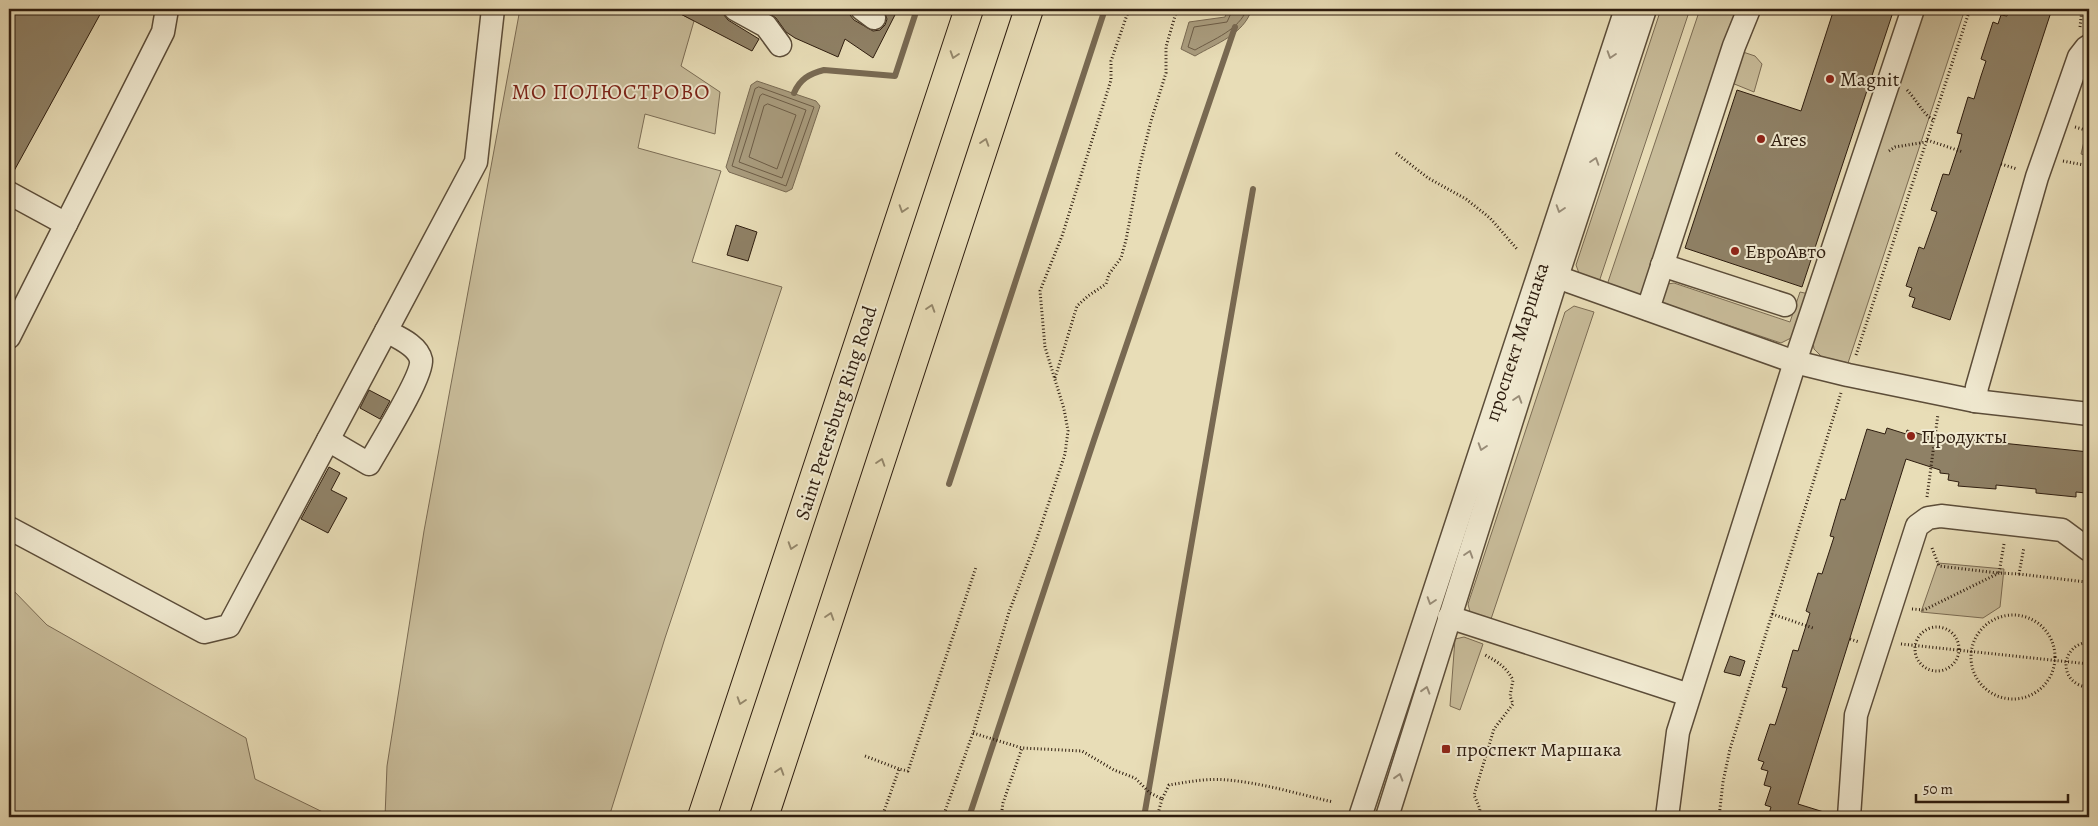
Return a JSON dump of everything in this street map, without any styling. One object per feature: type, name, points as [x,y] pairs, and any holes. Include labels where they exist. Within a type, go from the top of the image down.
[{"type":"highway","name":"Saint Petersburg Ring Road","points":[[702,817],[969,9]]},
{"type":"highway","points":[[764,817],[1028,9]]},
{"type":"street","points":[[9,337],[163,32],[167,9]]},
{"type":"street","points":[[9,528],[204,632],[229,626],[476,162],[494,9]]},
{"type":"street","points":[[735,9],[766,26],[780,45]]},
{"type":"street","name":"проспект Маршака","points":[[1360,817],[1626,9]]},
{"type":"street","name":"проспект Маршака","points":[[1387,817],[1556,277],[1645,9]]},
{"type":"street","points":[[1648,309],[1734,46],[1750,9]]},
{"type":"street","points":[[1667,817],[1678,732],[1689,695],[1796,362],[1913,9]]},
{"type":"street","points":[[1975,401],[1977,387],[2038,177],[2079,57],[2086,48],[2084,39]]},
{"type":"street","points":[[9,193],[66,224]]},
{"type":"street","points":[[1662,265],[1785,305]]},
{"type":"street","points":[[1556,277],[1796,362],[1848,375],[1975,401],[2089,414]]},
{"type":"street","points":[[328,440],[370,464],[416,380],[421,361],[417,350],[386,331]]},
{"type":"street","points":[[1849,817],[1856,715],[1917,526],[1928,518],[1941,516],[2062,530],[2089,550]]},
{"type":"street","points":[[1449,617],[1689,695]]},
{"type":"path","points":[[943,817],[973,733],[1009,612],[1037,538],[1065,454],[1068,431],[1064,409],[1045,346],[1040,291],[1062,236],[1111,80],[1111,61],[1129,9]]},
{"type":"path","points":[[1054,380],[1077,306],[1106,284],[1109,274],[1121,258],[1140,165],[1151,120],[1166,73],[1166,47],[1177,9]]},
{"type":"path","points":[[1719,817],[1723,782],[1730,748],[1848,375],[1970,9]]},
{"type":"path","points":[[2082,9],[2084,39]]},
{"type":"path","points":[[1905,88],[1917,100],[1928,117],[1933,120]]},
{"type":"path","points":[[1887,152],[1895,147],[1926,141],[1963,152]]},
{"type":"path","points":[[1396,153],[1428,178],[1466,199],[1490,218],[1517,249]]},
{"type":"path","points":[[2062,161],[2089,166]]},
{"type":"path","points":[[2001,164],[2018,170]]},
{"type":"path","points":[[1927,498],[1938,407]]},
{"type":"path","points":[[1924,610],[1999,573],[2017,525]]},
{"type":"path","points":[[2017,525],[2019,574]]},
{"type":"path","points":[[865,756],[908,771],[976,566]]},
{"type":"path","points":[[1939,566],[2086,582],[2089,579]]},
{"type":"path","points":[[1772,614],[1813,628]]},
{"type":"path","points":[[2018,615],[2033,620],[2046,630],[2054,644],[2056,661],[2051,677],[2040,690],[2026,698],[2009,699],[1993,694],[1980,683],[1972,668],[1971,652],[1976,636],[1987,624],[2001,616],[2018,615]]},
{"type":"path","points":[[1935,627],[1950,631],[1959,643],[1960,651],[1958,660],[1952,667],[1944,671],[1935,672],[1926,670],[1919,664],[1915,656],[1915,646],[1921,633],[1935,627]]},
{"type":"path","points":[[1879,641],[2089,664]]},
{"type":"path","points":[[2089,642],[2082,642],[2074,647],[2068,654],[2066,662],[2067,671],[2071,679],[2078,684],[2089,686]]},
{"type":"path","points":[[1478,817],[1480,809],[1474,795],[1494,729],[1513,704],[1510,696],[1513,680],[1499,662],[1485,655]]},
{"type":"path","points":[[973,733],[1022,748],[1082,751],[1114,770],[1135,778],[1150,793],[1162,799]]},
{"type":"path","points":[[1001,817],[1003,803],[1022,748]]},
{"type":"path","points":[[882,817],[899,768]]},
{"type":"path","points":[[1156,817],[1169,785],[1188,782],[1225,779],[1333,802]]},
{"type":"shaded area","points":[[520,9],[671,9],[694,21],[681,66],[720,92],[715,134],[645,114],[638,148],[721,171],[692,262],[782,287],[665,638],[609,817],[385,817],[387,766],[424,531]]},
{"type":"shaded area","points":[[1661,9],[1690,9],[1599,282],[1580,276],[1576,265]]},
{"type":"shaded area","points":[[1700,9],[1740,9],[1645,292],[1640,296],[1612,285],[1607,285]]},
{"type":"shaded area","points":[[1923,9],[1965,9],[1848,363],[1822,357],[1814,349],[1813,342]]},
{"type":"shaded area","points":[[1743,52],[1755,56],[1762,64],[1754,92],[1732,83]]},
{"type":"shaded area","points":[[2089,121],[2089,156],[2081,154]]},
{"type":"shaded area","points":[[1674,283],[1790,322],[1800,292],[1809,294],[1793,337],[1781,343],[1659,302],[1668,284]]},
{"type":"shaded area","points":[[1574,306],[1594,312],[1490,622],[1471,616],[1468,604],[1565,312]]},
{"type":"shaded area","points":[[1938,563],[2004,569],[2000,607],[1983,618],[1921,612]]},
{"type":"shaded area","points":[[9,586],[47,625],[246,738],[255,779],[333,817],[9,817]]},
{"type":"shaded area","points":[[1464,637],[1483,644],[1460,710],[1450,706],[1455,639]]},
{"type":"water","points":[[1228,9],[1252,9],[1248,18],[1236,32],[1220,42],[1195,56],[1181,49],[1189,22],[1225,17]]},
{"type":"water","points":[[757,81],[816,101],[820,106],[792,189],[786,192],[729,172],[726,167],[751,85]]},
{"type":"building","points":[[9,9],[103,9],[9,180]]},
{"type":"building","points":[[671,9],[722,9],[728,20],[759,39],[752,51]]},
{"type":"building","points":[[762,9],[849,9],[850,15],[854,20],[873,31],[880,30],[885,25],[887,19],[883,9],[898,9],[873,58],[845,39],[838,57],[795,38],[786,32],[776,18]]},
{"type":"building","points":[[1834,9],[1894,9],[1802,287],[1685,248],[1737,90],[1801,111]]},
{"type":"building","points":[[2009,9],[2052,9],[1950,320],[1912,307],[1915,298],[1909,296],[1912,288],[1906,286],[1919,247],[1924,249],[1937,212],[1931,210],[1943,174],[1949,175],[1959,145],[1962,134],[1957,133],[1968,97],[1974,99],[1986,61],[1981,59],[1993,22],[1998,24],[2001,15],[2007,16]]},
{"type":"building","points":[[736,225],[757,232],[748,261],[727,255]]},
{"type":"building","points":[[369,390],[390,401],[380,419],[360,408]]},
{"type":"building","points":[[1887,428],[1906,434],[1907,430],[1943,441],[1943,437],[2089,452],[2089,488],[2087,488],[2086,493],[2076,492],[2076,497],[2036,493],[2036,489],[1996,485],[1996,489],[1958,486],[1959,482],[1948,480],[1949,474],[1940,473],[1940,470],[1906,459],[1798,804],[1827,813],[1827,817],[1768,817],[1771,807],[1765,805],[1771,787],[1764,785],[1768,771],[1761,769],[1764,762],[1758,760],[1770,724],[1775,725],[1787,688],[1782,687],[1793,650],[1798,651],[1810,613],[1806,611],[1818,573],[1822,574],[1834,537],[1830,536],[1841,499],[1845,500],[1867,429],[1885,434]]},
{"type":"building","points":[[329,467],[340,473],[331,490],[347,498],[328,533],[301,519]]},
{"type":"building","points":[[1730,656],[1745,661],[1740,676],[1724,672]]},
{"type":"waterway","points":[[794,93],[799,84],[806,78],[824,70],[895,76],[917,9]]},
{"type":"waterway","points":[[949,484],[1105,9]]},
{"type":"waterway","points":[[969,817],[1094,440],[1235,27]]},
{"type":"waterway","points":[[1144,817],[1253,189]]},
{"type":"place","name":"Magnit","points":[[1830,79]]},
{"type":"place","name":"Ares","points":[[1761,139]]},
{"type":"place","name":"ЕвроАвто","points":[[1735,251]]},
{"type":"place","name":"Продукты","points":[[1911,436]]},
{"type":"place","name":"проспект Маршака","points":[[1446,749]]},
{"type":"district","name":"МО ПОЛЮСТРОВО","points":[[611,92]]}]
